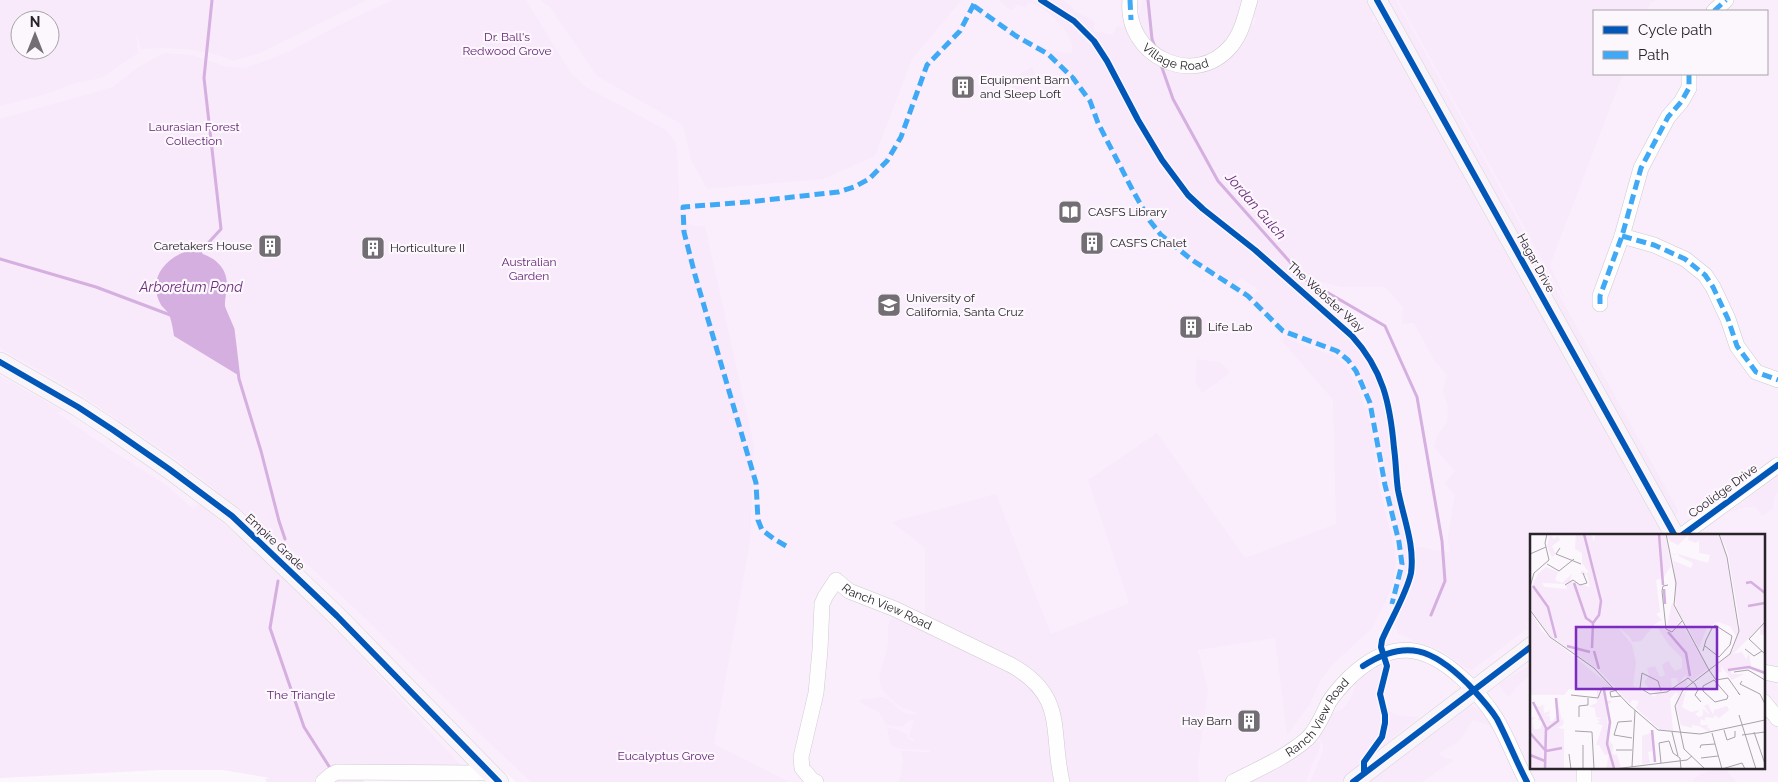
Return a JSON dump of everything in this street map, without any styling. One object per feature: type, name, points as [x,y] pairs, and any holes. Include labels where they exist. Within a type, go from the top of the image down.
[{"type":"main road","name":"Hagar Drive","points":[[1377,0],[1674,534]]},
{"type":"main road","name":"Empire Grade","points":[[0,362],[78,407],[113,430],[232,516],[337,616],[494,777]]},
{"type":"main road","points":[[1353,782],[1530,648]]},
{"type":"street","name":"Village Road","points":[[1130,0],[1131,20],[1142,43],[1163,61],[1180,66],[1192,66],[1213,60],[1231,47],[1240,34],[1250,0]]},
{"type":"street","points":[[1715,10],[1726,0]]},
{"type":"street","points":[[1600,304],[1600,296],[1622,236],[1641,168],[1668,117],[1681,102],[1688,88],[1689,75]]},
{"type":"street","points":[[1622,236],[1654,245],[1685,259],[1705,275],[1713,287],[1728,319],[1737,346],[1756,372],[1778,380]]},
{"type":"street","name":"Coolidge Drive","points":[[1684,534],[1778,465]]},
{"type":"street","name":"Ranch View Road","points":[[816,782],[802,768],[801,756],[816,693],[822,604],[836,580],[849,590],[895,609],[1011,665],[1024,672],[1036,682],[1044,693],[1053,712],[1062,782]]},
{"type":"street","name":"Ranch View Road","points":[[1233,782],[1288,753],[1307,738],[1321,720],[1329,702],[1342,685],[1362,666],[1384,654],[1400,650],[1412,650],[1432,656],[1451,668],[1482,698],[1496,719],[1527,782]]},
{"type":"street","points":[[1766,704],[1778,719]]},
{"type":"street","points":[[328,778],[476,774],[494,777]]},
{"type":"shaded area","name":"University of California, Santa Cruz","points":[[0,0],[1778,0],[1778,782],[516,782],[506,773],[336,766],[0,768]]},
{"type":"green space","points":[[0,0],[367,0],[260,53],[233,61],[200,51],[141,49],[136,32],[138,53],[101,78],[76,83],[39,96],[0,106]]},
{"type":"green space","points":[[393,0],[526,0],[571,73],[586,87],[666,130],[675,141],[680,212],[685,213],[688,224],[705,226],[754,446],[750,541],[714,744],[789,782],[531,782],[480,734],[369,622],[291,549],[176,459],[74,390],[0,348],[0,119],[113,87],[137,68],[164,53],[192,55],[227,67],[246,68],[290,51],[341,24]]},
{"type":"green space","points":[[540,0],[962,0],[912,59],[875,156],[823,179],[707,189],[691,160],[683,125],[597,76],[550,7]]},
{"type":"green space","points":[[998,0],[1032,0],[1064,17],[1079,30],[1103,58],[1154,152],[1184,192],[1204,213],[1257,255],[1356,341],[1370,360],[1384,395],[1399,501],[1410,559],[1407,579],[1397,603],[1404,565],[1403,551],[1390,496],[1378,423],[1367,386],[1359,371],[1343,353],[1301,336],[1276,321],[1252,297],[1259,290],[1241,278],[1236,284],[1196,260],[1165,235],[1153,221],[1134,189],[1089,96],[1065,66],[1040,47],[1040,45],[1049,50],[1071,54],[1073,48],[1070,39],[1062,27],[1043,9],[1030,2],[1025,7],[1017,5],[1012,10]]},
{"type":"green space","points":[[1049,0],[1063,0],[1077,12],[1094,21],[1094,31],[1113,35],[1117,26],[1124,27],[1129,32],[1197,70],[1248,24],[1254,25],[1256,18],[1250,16],[1255,0],[1366,0],[1375,12],[1372,21],[1374,22],[1377,17],[1581,387],[1584,388],[1660,529],[1659,534],[1530,534],[1530,621],[1525,624],[1528,628],[1472,670],[1466,668],[1441,650],[1398,634],[1393,621],[1411,577],[1412,546],[1449,552],[1448,536],[1455,494],[1444,484],[1455,471],[1434,447],[1437,436],[1447,422],[1448,407],[1443,390],[1447,375],[1434,360],[1414,323],[1402,324],[1403,307],[1385,287],[1341,287],[1318,281],[1308,294],[1260,250],[1198,200],[1171,170],[1155,146],[1101,43],[1077,19]]},
{"type":"green space","points":[[1142,0],[1242,0],[1234,26],[1227,40],[1216,50],[1203,56],[1189,58],[1163,51],[1152,43],[1144,32],[1139,18]]},
{"type":"green space","points":[[1387,0],[1396,0],[1678,510],[1674,517],[1392,10],[1396,10],[1389,6]]},
{"type":"green space","points":[[1398,0],[1657,0],[1650,3],[1647,10],[1593,10],[1593,75],[1623,75],[1550,265],[1566,302]]},
{"type":"green space","points":[[1032,67],[1035,75],[1032,84],[1022,94],[1012,89],[1013,78]]},
{"type":"green space","points":[[1285,336],[1305,346],[1333,355],[1345,365],[1356,383],[1371,425],[1379,486],[1395,552],[1396,565],[1388,597],[1371,629],[1333,664],[1320,681],[1310,704],[1287,735],[1275,638],[1198,650],[1208,690],[1198,763],[1199,782],[899,782],[903,762],[901,751],[929,752],[931,750],[901,749],[892,746],[887,727],[908,735],[908,739],[913,741],[909,737],[914,720],[908,721],[902,727],[886,725],[879,712],[859,702],[862,699],[882,697],[906,713],[916,714],[916,712],[903,708],[885,693],[880,681],[881,669],[888,644],[888,628],[892,618],[925,630],[925,548],[892,522],[996,494],[1051,634],[1129,603],[1088,480],[1157,433],[1245,558],[1336,524],[1333,400],[1282,341]]},
{"type":"green space","points":[[1197,359],[1220,362],[1230,373],[1202,393],[1195,381]]},
{"type":"green space","name":"The Triangle","points":[[0,376],[62,411],[57,413],[166,485],[193,509],[200,504],[270,562],[345,639],[465,770],[338,779],[363,780],[364,782],[267,782],[265,779],[271,778],[223,770],[160,770],[0,778],[0,379],[49,408],[0,378]]},
{"type":"green space","points":[[1778,476],[1778,492],[1774,498],[1773,508],[1762,516],[1756,507],[1746,507],[1730,512]]},
{"type":"green space","points":[[1383,663],[1384,674],[1379,693],[1384,713],[1383,726],[1381,736],[1376,745],[1363,761],[1341,782],[1310,782],[1323,751],[1323,745],[1318,737],[1332,714],[1341,710],[1347,704],[1359,678]]},
{"type":"green space","points":[[1530,665],[1530,676],[1518,685],[1510,696],[1507,696],[1499,684]]},
{"type":"green space","points":[[1473,706],[1484,714],[1492,726],[1473,720],[1459,741],[1438,754],[1454,760],[1422,782],[1368,782],[1468,707]]},
{"type":"green space","points":[[1385,707],[1396,715],[1419,717],[1374,752],[1386,728]]},
{"type":"green space","points":[[1317,739],[1320,742],[1320,748],[1306,782],[1250,782],[1293,758]]},
{"type":"green space","points":[[1726,770],[1736,782],[1692,782],[1698,775],[1711,771]]},
{"type":"water","name":"Arboretum Pond","points":[[187,251],[201,253],[214,260],[219,264],[226,277],[225,308],[234,335],[238,375],[174,336],[168,312],[161,305],[157,296],[157,279],[160,272],[171,259]]},
{"type":"waterway","points":[[201,254],[200,252],[221,229],[204,78],[212,0]]},
{"type":"waterway","name":"Jordan Gulch","points":[[1148,0],[1152,39],[1155,47]]},
{"type":"waterway","name":"Jordan Gulch","points":[[1161,65],[1173,99],[1218,181],[1306,280],[1385,326],[1417,397],[1442,541],[1445,581],[1431,615]]},
{"type":"waterway","points":[[0,259],[96,287],[173,316]]},
{"type":"waterway","points":[[224,308],[233,329],[239,379],[285,539]]},
{"type":"waterway","points":[[278,581],[270,628],[304,727],[332,771]]},
{"type":"marked path","points":[[786,546],[762,530],[758,520],[756,483],[695,275],[684,232],[683,207],[838,192],[854,187],[869,179],[887,161],[901,137],[927,65],[960,31],[976,0]]},
{"type":"marked path","points":[[1130,0],[1131,20]]},
{"type":"marked path","points":[[1715,10],[1726,0]]},
{"type":"marked path","points":[[974,6],[1016,36],[1048,54],[1073,78],[1090,101],[1098,123],[1133,191],[1150,221],[1161,235],[1192,260],[1248,296],[1283,331],[1337,351],[1348,360],[1356,371],[1370,403],[1385,485],[1399,542],[1402,564],[1392,604]]},
{"type":"marked path","points":[[1600,304],[1600,296],[1622,236],[1641,168],[1668,117],[1681,102],[1689,88],[1689,75]]},
{"type":"marked path","points":[[1622,236],[1654,245],[1685,259],[1705,275],[1713,287],[1728,319],[1737,346],[1756,372],[1778,380]]},
{"type":"cycle path","name":"The Webster Way","points":[[1041,0],[1074,21],[1094,41],[1162,160],[1188,195],[1255,250],[1352,336],[1363,349],[1378,375],[1390,416],[1398,490],[1410,542],[1412,563],[1406,589],[1382,640],[1381,647],[1387,666],[1380,694],[1385,723],[1382,737],[1364,762],[1364,773]]},
{"type":"cycle path","points":[[1377,0],[1674,534]]},
{"type":"cycle path","points":[[0,362],[78,407],[113,430],[232,516],[337,616],[499,782]]},
{"type":"cycle path","points":[[1684,534],[1778,465]]},
{"type":"cycle path","points":[[1353,782],[1530,648]]},
{"type":"cycle path","points":[[1363,666],[1378,657],[1406,650],[1418,651],[1443,662],[1468,684],[1494,714],[1527,782]]},
{"type":"place","name":"Equipment Barn and Sleep Loft","points":[[963,87]]},
{"type":"place","name":"CASFS Library","points":[[1070,212]]},
{"type":"place","name":"CASFS Chalet","points":[[1092,243]]},
{"type":"place","name":"Caretakers House","points":[[270,246]]},
{"type":"place","name":"Horticulture II","points":[[373,248]]},
{"type":"place","name":"University of California, Santa Cruz","points":[[889,305]]},
{"type":"place","name":"Life Lab","points":[[1191,327]]},
{"type":"place","name":"Hay Barn","points":[[1249,721]]},
{"type":"park label","name":"Dr. Ball's Redwood Grove","points":[[507,44]]},
{"type":"park label","name":"Laurasian Forest Collection","points":[[194,134]]},
{"type":"park label","name":"Australian Garden","points":[[529,269]]},
{"type":"park label","name":"Eucalyptus Grove","points":[[666,756]]}]
